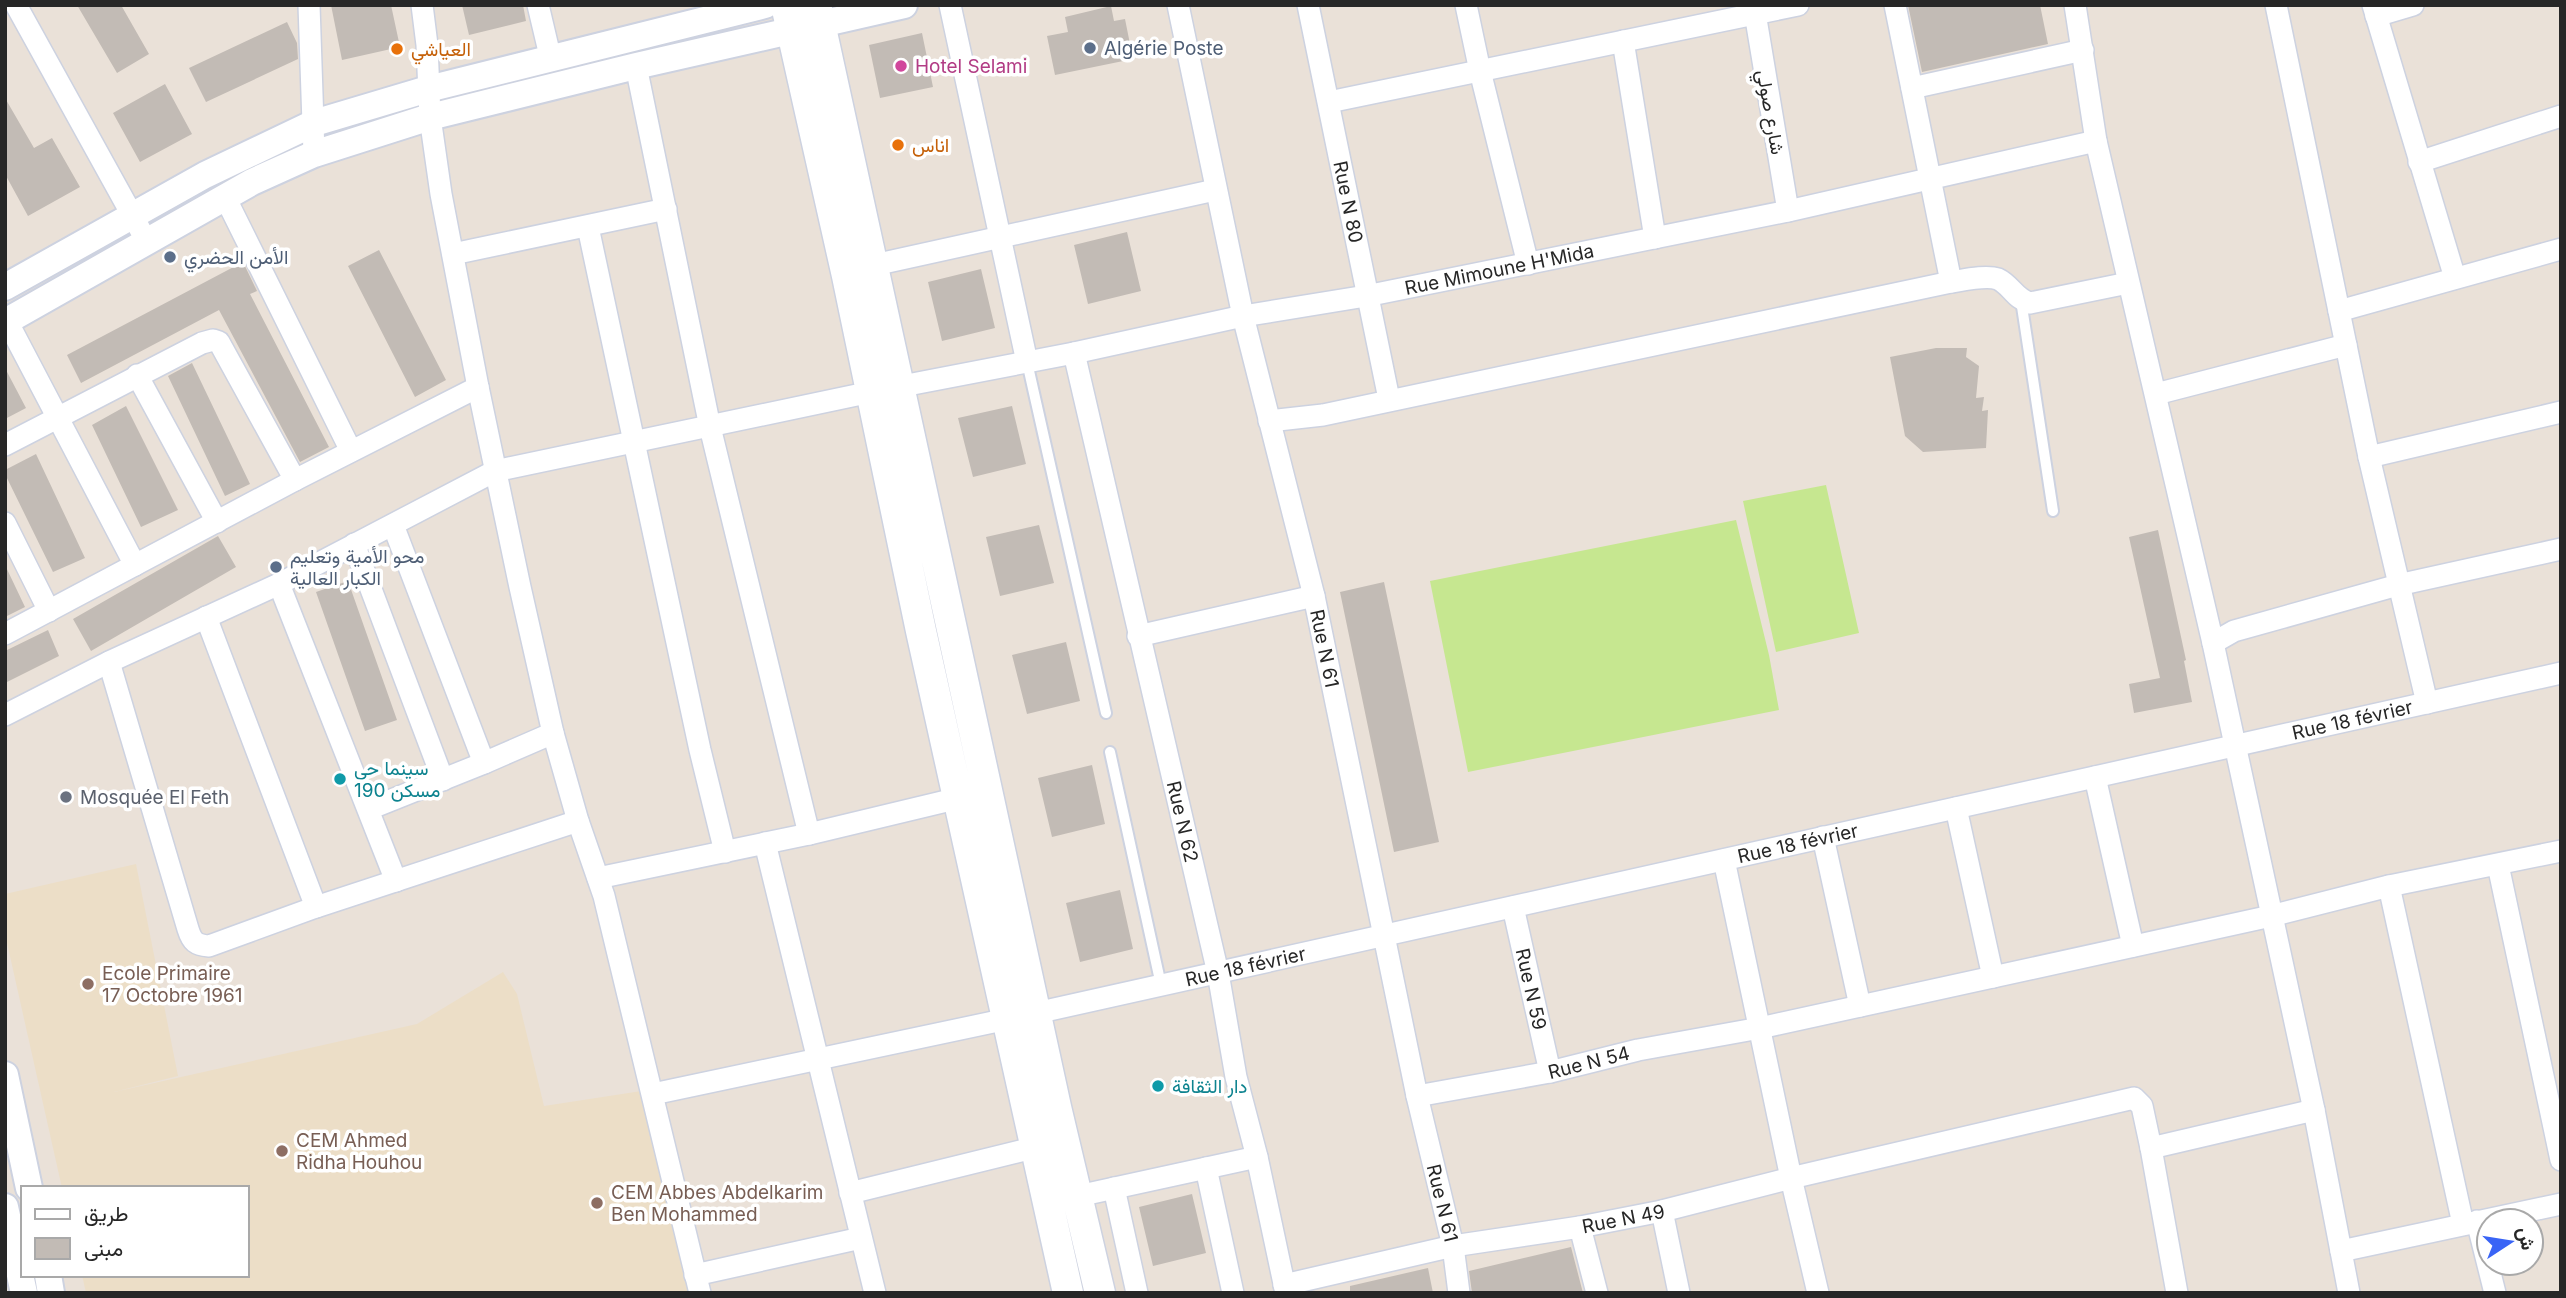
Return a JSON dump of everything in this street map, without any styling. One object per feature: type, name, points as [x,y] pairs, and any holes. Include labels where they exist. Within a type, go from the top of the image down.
[{"type":"main road","points":[[804,17],[874,265],[901,387],[1022,1016],[1037,1147],[1068,1293]]},
{"type":"main road","points":[[804,17],[847,276],[959,798],[1078,1196],[1100,1293]]},
{"type":"street","points":[[16,5],[147,242]]},
{"type":"street","points":[[309,5],[314,155]]},
{"type":"street","points":[[422,5],[428,45],[430,117],[441,194],[495,471],[553,733],[578,821],[598,878],[698,1284],[861,1238]]},
{"type":"street","points":[[538,5],[551,60]]},
{"type":"street","points":[[5,287],[205,175],[314,123],[428,89],[765,5]]},
{"type":"street","points":[[135,565],[6,321],[225,197],[314,155],[430,117],[636,66],[804,17],[904,5]]},
{"type":"street","points":[[950,5],[1027,362]]},
{"type":"street","name":"Rue N 61","points":[[1178,5],[1243,316],[1314,596],[1417,1096],[1453,1246],[1459,1293]]},
{"type":"street","name":"Rue N 80","points":[[1308,5],[1389,399]]},
{"type":"street","points":[[1466,5],[1528,264]]},
{"type":"street","points":[[1329,102],[1798,5]]},
{"type":"street","points":[[1895,5],[1951,282]]},
{"type":"street","points":[[2075,5],[2096,141],[2213,643],[2314,1110],[2349,1293]]},
{"type":"street","points":[[2276,5],[2369,457],[2427,703]]},
{"type":"street","points":[[2413,5],[2375,10],[2455,278]]},
{"type":"street","name":"شارع صولي","points":[[1755,13],[1788,211]]},
{"type":"street","points":[[1623,41],[1655,238]]},
{"type":"street","points":[[1912,88],[2083,50]]},
{"type":"street","points":[[636,66],[710,427],[809,834]]},
{"type":"street","points":[[2419,162],[2561,116]]},
{"type":"street","name":"Rue Mimoune H'Mida","points":[[5,715],[109,662],[279,584],[495,471],[1243,316],[1366,296],[1788,211],[2096,141]]},
{"type":"street","points":[[874,265],[1215,190]]},
{"type":"street","points":[[225,197],[351,451]]},
{"type":"street","points":[[453,254],[666,209]]},
{"type":"street","points":[[588,227],[725,852]]},
{"type":"street","points":[[2339,311],[2561,249]]},
{"type":"street","points":[[1269,421],[1322,415],[1951,282],[1993,278],[2000,280],[2021,300],[2030,303],[2128,284]]},
{"type":"street","points":[[5,445],[137,375],[212,340],[219,342],[295,480]]},
{"type":"street","points":[[2155,394],[2346,345]]},
{"type":"street","name":"Rue N 62","points":[[1074,353],[1218,972],[1236,1077],[1257,1157],[1285,1289]]},
{"type":"street","points":[[137,375],[218,522]]},
{"type":"street","points":[[5,634],[295,480],[478,387]]},
{"type":"street","points":[[2369,457],[2561,412]]},
{"type":"street","points":[[5,523],[49,611]]},
{"type":"street","points":[[393,525],[484,764]]},
{"type":"street","points":[[354,544],[443,780]]},
{"type":"street","points":[[2213,643],[2234,631],[2398,585],[2561,549]]},
{"type":"street","points":[[279,584],[396,881]]},
{"type":"street","points":[[1138,636],[1314,596]]},
{"type":"street","points":[[206,617],[316,907]]},
{"type":"street","points":[[109,662],[192,940],[199,945],[209,946],[316,907],[578,821]]},
{"type":"street","name":"Rue 18 février","points":[[653,1094],[1022,1016],[2561,673]]},
{"type":"street","points":[[369,809],[484,764],[553,733]]},
{"type":"street","points":[[2095,777],[2133,946]]},
{"type":"street","points":[[598,878],[809,834],[959,798]]},
{"type":"street","points":[[1956,808],[1993,977]]},
{"type":"street","points":[[1823,837],[1860,1006]]},
{"type":"street","points":[[765,843],[875,1293]]},
{"type":"street","name":"Rue N 54","points":[[1417,1096],[1550,1072],[1638,1050],[1760,1028],[2271,916],[2389,886],[2561,851]]},
{"type":"street","points":[[1724,860],[1818,1293]]},
{"type":"street","points":[[2498,865],[2561,1160]]},
{"type":"street","points":[[2389,886],[2470,1222],[2495,1293]]},
{"type":"street","name":"Rue N 59","points":[[1513,907],[1550,1072]]},
{"type":"street","points":[[7,1090],[29,1186]]},
{"type":"street","name":"Rue N 49","points":[[1285,1289],[1453,1246],[1580,1227],[1662,1211],[2134,1098],[2142,1105],[2177,1293]]},
{"type":"street","points":[[2151,1148],[2314,1110]]},
{"type":"street","points":[[850,1193],[1037,1147]]},
{"type":"street","points":[[1078,1196],[1257,1157]]},
{"type":"street","points":[[1206,1168],[1233,1293]]},
{"type":"street","points":[[1114,1188],[1137,1293]]},
{"type":"street","points":[[2342,1251],[2561,1204]]},
{"type":"street","points":[[5,1208],[24,1293]]},
{"type":"street","points":[[1662,1211],[1679,1293]]},
{"type":"street","points":[[1580,1227],[1597,1293]]},
{"type":"lane","points":[[2021,300],[2053,512]]},
{"type":"lane","points":[[1027,362],[1106,713]]},
{"type":"lane","points":[[1110,752],[1161,985]]},
{"type":"shaded area","name":"CEM Ahmed Ridha Houhou","points":[[136,864],[178,1076],[114,1092],[417,1024],[503,972],[517,994],[544,1106],[648,1090],[692,1292],[86,1293],[82,1277],[248,1277],[248,1186],[62,1186],[5,934],[5,894]]},
{"type":"green space","points":[[1826,485],[1859,633],[1776,652],[1743,501]]},
{"type":"green space","points":[[1736,520],[1769,655],[1779,710],[1468,772],[1430,581]]},
{"type":"building","points":[[77,5],[121,5],[149,54],[117,73]]},
{"type":"building","points":[[331,5],[391,5],[400,47],[342,60]]},
{"type":"building","points":[[462,5],[523,5],[526,21],[469,35]]},
{"type":"building","points":[[1908,5],[2040,5],[2048,44],[1922,72]]},
{"type":"building","name":"Algérie Poste","points":[[1111,6],[1114,21],[1125,19],[1133,59],[1055,75],[1047,36],[1068,32],[1065,17]]},
{"type":"building","points":[[287,22],[297,43],[298,59],[206,102],[189,68]]},
{"type":"building","name":"Hotel Selami","points":[[922,33],[933,87],[880,98],[869,45]]},
{"type":"building","points":[[165,84],[192,134],[140,162],[113,113]]},
{"type":"building","points":[[5,98],[34,148],[52,138],[80,187],[28,216],[5,174]]},
{"type":"building","points":[[1127,232],[1141,291],[1088,304],[1074,245]]},
{"type":"building","points":[[379,250],[446,380],[415,397],[348,266]]},
{"type":"building","points":[[243,262],[257,291],[250,294],[329,447],[300,462],[219,310],[81,383],[67,355]]},
{"type":"building","points":[[981,269],[995,328],[942,341],[928,282]]},
{"type":"building","points":[[1936,348],[1967,348],[1966,357],[1979,366],[1976,398],[1984,397],[1982,411],[1988,410],[1986,448],[1923,452],[1905,436],[1890,357]]},
{"type":"building","points":[[192,363],[250,484],[225,496],[168,376]]},
{"type":"building","points":[[5,368],[26,408],[5,419]]},
{"type":"building","points":[[126,406],[178,510],[141,527],[92,425]]},
{"type":"building","points":[[1012,406],[1026,464],[973,477],[958,418]]},
{"type":"building","points":[[36,454],[85,558],[53,572],[5,474],[5,470]]},
{"type":"building","points":[[1039,525],[1054,583],[1000,596],[986,537]]},
{"type":"building","points":[[2158,530],[2186,660],[2184,661],[2192,702],[2134,713],[2129,684],[2160,678],[2129,537]]},
{"type":"building","points":[[218,536],[236,567],[91,651],[73,619]]},
{"type":"building","points":[[5,565],[25,607],[5,617]]},
{"type":"building","points":[[348,581],[397,720],[365,731],[316,592]]},
{"type":"building","points":[[1384,582],[1439,842],[1394,852],[1340,592]]},
{"type":"building","points":[[48,630],[59,656],[5,683],[5,651]]},
{"type":"building","points":[[1066,642],[1080,701],[1027,714],[1012,655]]},
{"type":"building","points":[[1092,765],[1105,824],[1052,837],[1038,778]]},
{"type":"building","points":[[1120,890],[1133,949],[1080,962],[1066,903]]},
{"type":"building","points":[[1192,1194],[1206,1253],[1153,1266],[1139,1207]]},
{"type":"building","points":[[1571,1247],[1583,1293],[1472,1293],[1469,1271]]},
{"type":"building","points":[[1428,1268],[1433,1293],[1350,1293],[1350,1286]]},
{"type":"place","name":"Algérie Poste","points":[[1090,48]]},
{"type":"place","name":"العياشي","points":[[397,49]]},
{"type":"place","name":"Hotel Selami","points":[[901,66]]},
{"type":"place","name":"اناس","points":[[898,145]]},
{"type":"place","name":"الأمن الحضري","points":[[170,257]]},
{"type":"place","name":"محو الأمية وتعليم الكبار العالية","points":[[276,567]]},
{"type":"place","name":"سينما حي 190 مسكن","points":[[340,779]]},
{"type":"place","name":"Mosquée El Feth","points":[[66,797]]},
{"type":"place","name":"Ecole Primaire 17 Octobre 1961","points":[[88,984]]},
{"type":"place","name":"دار الثقافة","points":[[1158,1086]]},
{"type":"place","name":"CEM Ahmed Ridha Houhou","points":[[282,1151]]},
{"type":"place","name":"CEM Abbes Abdelkarim Ben Mohammed","points":[[597,1203]]}]
